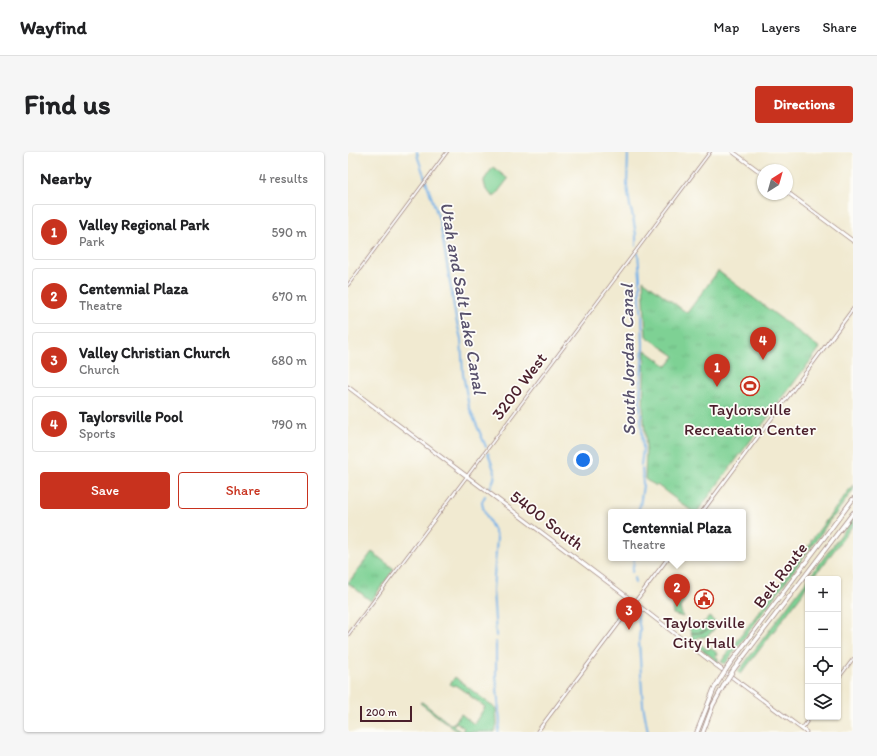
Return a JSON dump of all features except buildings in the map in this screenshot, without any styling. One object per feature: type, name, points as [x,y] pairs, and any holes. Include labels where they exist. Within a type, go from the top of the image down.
[{"type":"highway","name":"Belt Route","points":[[697,732],[714,689],[729,665],[852,500]]},
{"type":"highway","name":"Belt Route","points":[[703,732],[713,705],[734,669],[853,512]]},
{"type":"main road","points":[[734,152],[757,169]]},
{"type":"main road","points":[[793,196],[853,241]]},
{"type":"main road","points":[[704,509],[853,309]]},
{"type":"main road","name":"5400 South","points":[[348,387],[634,602],[719,668],[806,732]]},
{"type":"main road","points":[[537,732],[666,561]]},
{"type":"street","points":[[348,284],[447,152]]},
{"type":"street","name":"3200 West","points":[[348,635],[710,152]]},
{"type":"street","points":[[841,675],[853,659]]},
{"type":"street","points":[[802,729],[808,720]]},
{"type":"green space","points":[[493,167],[508,179],[494,197],[486,190],[484,182]]},
{"type":"green space","points":[[718,271],[820,348],[699,509],[689,509],[657,485],[656,486],[645,479],[646,446],[643,407],[645,350],[667,366],[675,356],[646,336],[643,280],[687,313]]},
{"type":"green space","points":[[853,485],[853,490],[725,664],[721,662],[811,543],[810,542]]},
{"type":"green space","points":[[853,519],[853,525],[821,568],[813,576],[810,576]]},
{"type":"green space","points":[[372,552],[394,569],[371,601],[348,583]]},
{"type":"green space","points":[[805,583],[805,588],[802,594],[741,674],[738,672]]},
{"type":"green space","points":[[678,593],[685,598],[680,608],[683,617],[673,614],[673,603]]},
{"type":"green space","points":[[709,617],[715,622],[710,628],[702,632],[692,633],[688,627],[690,624],[702,623]]},
{"type":"green space","points":[[716,622],[718,624],[710,634],[705,637],[699,637],[695,640],[708,650],[710,647],[718,654],[715,656],[718,658],[719,663],[695,644],[691,633],[705,631],[711,628]]},
{"type":"green space","points":[[455,677],[496,709],[497,724],[495,732],[462,732],[464,728],[456,722],[453,726],[461,732],[458,732],[420,703],[422,702],[450,724],[454,723],[461,714],[474,724],[485,707],[469,695],[470,694],[468,692],[467,693],[455,685],[453,686],[450,684]]},
{"type":"waterway","name":"Utah and Salt Lake Canal","points":[[417,152],[440,222],[456,319],[461,339],[463,374],[469,407],[486,447]]},
{"type":"waterway","name":"South Jordan Canal","points":[[628,152],[627,186],[636,235],[636,246]]},
{"type":"waterway","name":"South Jordan Canal","points":[[638,253],[643,346],[640,402],[643,449],[641,465]]},
{"type":"waterway","name":"Utah and Salt Lake Canal","points":[[488,453],[495,473],[490,488]]},
{"type":"waterway","name":"South Jordan Canal","points":[[640,506],[643,485],[642,468]]},
{"type":"waterway","name":"Utah and Salt Lake Canal","points":[[485,496],[482,502],[483,506],[497,538],[493,590],[496,636]]},
{"type":"waterway","name":"South Jordan Canal","points":[[632,572],[634,561]]},
{"type":"waterway","name":"South Jordan Canal","points":[[634,578],[635,583]]},
{"type":"waterway","name":"South Jordan Canal","points":[[636,610],[640,629],[639,640],[641,675]]},
{"type":"waterway","name":"Utah and Salt Lake Canal","points":[[496,642],[496,676],[500,723],[498,732]]},
{"type":"waterway","name":"South Jordan Canal","points":[[641,677],[643,705],[648,732]]},
{"type":"place","name":"Taylorsville Pool","points":[[763,360]]},
{"type":"place","name":"Taylorsville Recreation Center","points":[[750,386]]},
{"type":"place","name":"Valley Regional Park","points":[[717,387]]},
{"type":"place","name":"Taylorsville City Hall","points":[[704,599]]},
{"type":"place","name":"Centennial Plaza","points":[[677,607]]},
{"type":"place","name":"Valley Christian Church","points":[[629,630]]}]
